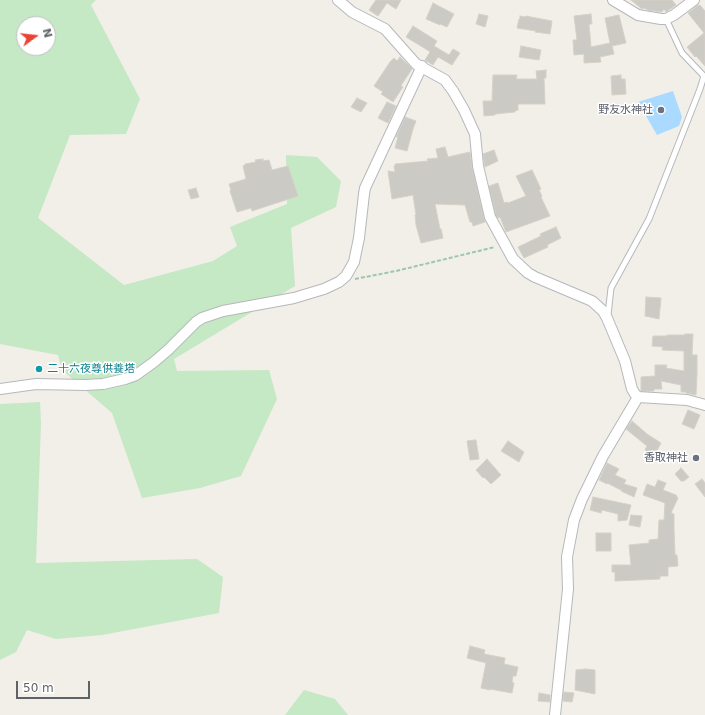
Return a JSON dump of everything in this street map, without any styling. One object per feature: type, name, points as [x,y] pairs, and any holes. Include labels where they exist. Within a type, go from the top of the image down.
[{"type":"street","points":[[338,0],[352,12],[385,29],[416,64],[445,80],[464,110],[475,134],[478,166],[490,217],[513,259],[528,273],[592,301],[603,311],[625,361],[632,389],[635,394],[638,397],[687,400],[705,405]]},
{"type":"street","points":[[613,0],[638,15],[661,19],[666,19],[674,15],[694,0]]},
{"type":"street","points":[[0,389],[36,384],[103,384],[126,379],[136,375],[154,362],[202,318],[223,311],[294,298],[324,290],[346,276],[354,262],[359,238],[365,188],[422,66]]},
{"type":"street","points":[[555,715],[568,589],[567,557],[574,520],[582,499],[603,456],[638,397]]},
{"type":"lane","points":[[607,318],[611,288],[649,219],[704,77],[682,53],[666,19]]},
{"type":"path","points":[[338,282],[396,271],[506,244]]},
{"type":"green space","points":[[0,0],[96,0],[91,5],[140,99],[126,134],[70,135],[38,218],[124,285],[213,261],[237,246],[230,227],[287,204],[286,155],[317,157],[341,181],[336,207],[291,228],[295,286],[174,359],[177,371],[269,370],[277,399],[241,476],[200,488],[142,498],[112,413],[62,370],[58,355],[0,344]]},
{"type":"green space","points":[[40,402],[41,423],[36,563],[197,559],[223,577],[219,613],[102,635],[56,639],[27,630],[16,652],[0,660],[0,404]]},
{"type":"green space","points":[[304,690],[335,699],[348,715],[285,715]]},
{"type":"water","points":[[673,91],[682,117],[679,126],[657,135],[638,102]]},
{"type":"building","points":[[376,0],[401,0],[396,9],[387,3],[378,16],[369,10]]},
{"type":"building","points":[[631,0],[672,0],[676,5],[666,12],[664,9],[662,12],[644,8],[642,9]]},
{"type":"building","points":[[433,3],[454,14],[447,27],[426,19]]},
{"type":"building","points":[[700,5],[705,11],[705,66],[687,47],[704,33],[688,13]]},
{"type":"building","points":[[479,14],[488,16],[485,27],[476,24]]},
{"type":"building","points":[[591,14],[592,24],[589,24],[591,47],[610,43],[605,18],[619,15],[626,43],[612,46],[614,54],[600,57],[601,62],[584,63],[584,54],[574,55],[573,40],[577,40],[574,16]]},
{"type":"building","points":[[520,16],[552,21],[550,34],[517,28]]},
{"type":"building","points":[[413,26],[437,41],[434,46],[449,55],[453,49],[460,53],[452,65],[438,57],[433,65],[425,60],[430,52],[406,37]]},
{"type":"building","points":[[521,46],[541,50],[539,60],[519,57]]},
{"type":"building","points":[[400,57],[412,69],[393,102],[381,94],[383,92],[374,86],[390,62],[394,58],[397,61]]},
{"type":"building","points":[[546,70],[546,78],[544,78],[545,104],[518,104],[518,110],[515,112],[484,116],[483,101],[492,101],[493,75],[517,75],[516,79],[537,79],[536,71]]},
{"type":"building","points":[[621,75],[621,79],[625,79],[626,94],[612,95],[611,76]]},
{"type":"building","points":[[357,98],[367,103],[361,112],[351,107]]},
{"type":"building","points":[[387,102],[396,106],[388,123],[378,118]]},
{"type":"building","points":[[405,117],[416,121],[407,151],[395,148],[398,137],[396,137]]},
{"type":"building","points":[[445,147],[448,157],[470,152],[485,222],[473,226],[472,222],[470,222],[465,205],[435,204],[443,238],[421,243],[416,225],[413,195],[392,199],[388,171],[395,172],[395,164],[428,161],[427,159],[438,158],[436,149]]},
{"type":"building","points":[[494,150],[498,161],[485,167],[483,154]]},
{"type":"building","points":[[263,159],[263,161],[269,160],[272,170],[288,166],[298,196],[252,211],[251,208],[237,212],[229,184],[246,179],[243,166],[245,164]]},
{"type":"building","points":[[532,170],[541,189],[539,190],[542,196],[541,197],[550,216],[506,232],[500,217],[498,218],[496,215],[489,186],[498,183],[504,203],[508,203],[526,196],[516,176]]},
{"type":"building","points":[[196,188],[199,197],[191,199],[188,190]]},
{"type":"building","points":[[556,227],[561,238],[547,245],[548,247],[524,258],[518,247],[541,236],[540,234]]},
{"type":"building","points":[[646,297],[661,298],[659,319],[645,316]]},
{"type":"building","points":[[693,334],[692,355],[697,355],[696,395],[681,392],[681,385],[661,381],[662,389],[654,389],[654,391],[641,391],[641,377],[655,376],[655,365],[667,365],[666,368],[684,371],[684,351],[662,350],[663,347],[652,346],[653,336]]},
{"type":"building","points":[[688,410],[700,415],[694,429],[682,424]]},
{"type":"building","points":[[632,421],[647,434],[661,443],[654,456],[645,450],[647,446],[626,429]]},
{"type":"building","points":[[476,440],[479,459],[470,460],[467,441]]},
{"type":"building","points":[[508,441],[524,452],[519,462],[501,451]]},
{"type":"building","points":[[487,459],[501,475],[491,484],[476,470]]},
{"type":"building","points":[[607,463],[619,469],[615,475],[626,480],[624,484],[637,488],[634,497],[621,491],[622,488],[621,490],[599,480]]},
{"type":"building","points":[[681,468],[689,477],[684,481],[681,481],[675,474]]},
{"type":"building","points":[[702,479],[705,483],[705,497],[695,484]]},
{"type":"building","points":[[658,480],[666,483],[663,490],[676,495],[678,498],[671,513],[674,514],[675,555],[677,555],[678,566],[668,567],[668,576],[660,576],[660,579],[615,581],[615,572],[612,572],[612,565],[631,565],[629,545],[649,543],[649,540],[658,539],[659,520],[664,520],[665,503],[643,495],[647,484],[655,487]]},
{"type":"building","points":[[593,497],[631,505],[627,520],[618,521],[618,514],[602,510],[601,513],[590,510]]},
{"type":"building","points":[[631,515],[642,516],[640,527],[629,525]]},
{"type":"building","points":[[596,533],[611,533],[611,551],[596,551]]},
{"type":"building","points":[[470,646],[485,650],[484,654],[505,658],[504,664],[518,667],[516,676],[513,676],[512,682],[514,683],[512,693],[481,688],[486,663],[467,658]]},
{"type":"building","points":[[576,670],[595,670],[595,694],[575,690]]},
{"type":"building","points":[[564,692],[574,693],[572,702],[563,701]]},
{"type":"building","points":[[539,693],[550,695],[550,702],[538,701]]},
{"type":"place","name":"野友水神社","points":[[661,110]]},
{"type":"place","name":"二十六夜尊供養塔","points":[[39,369]]},
{"type":"place","name":"香取神社","points":[[696,458]]}]
